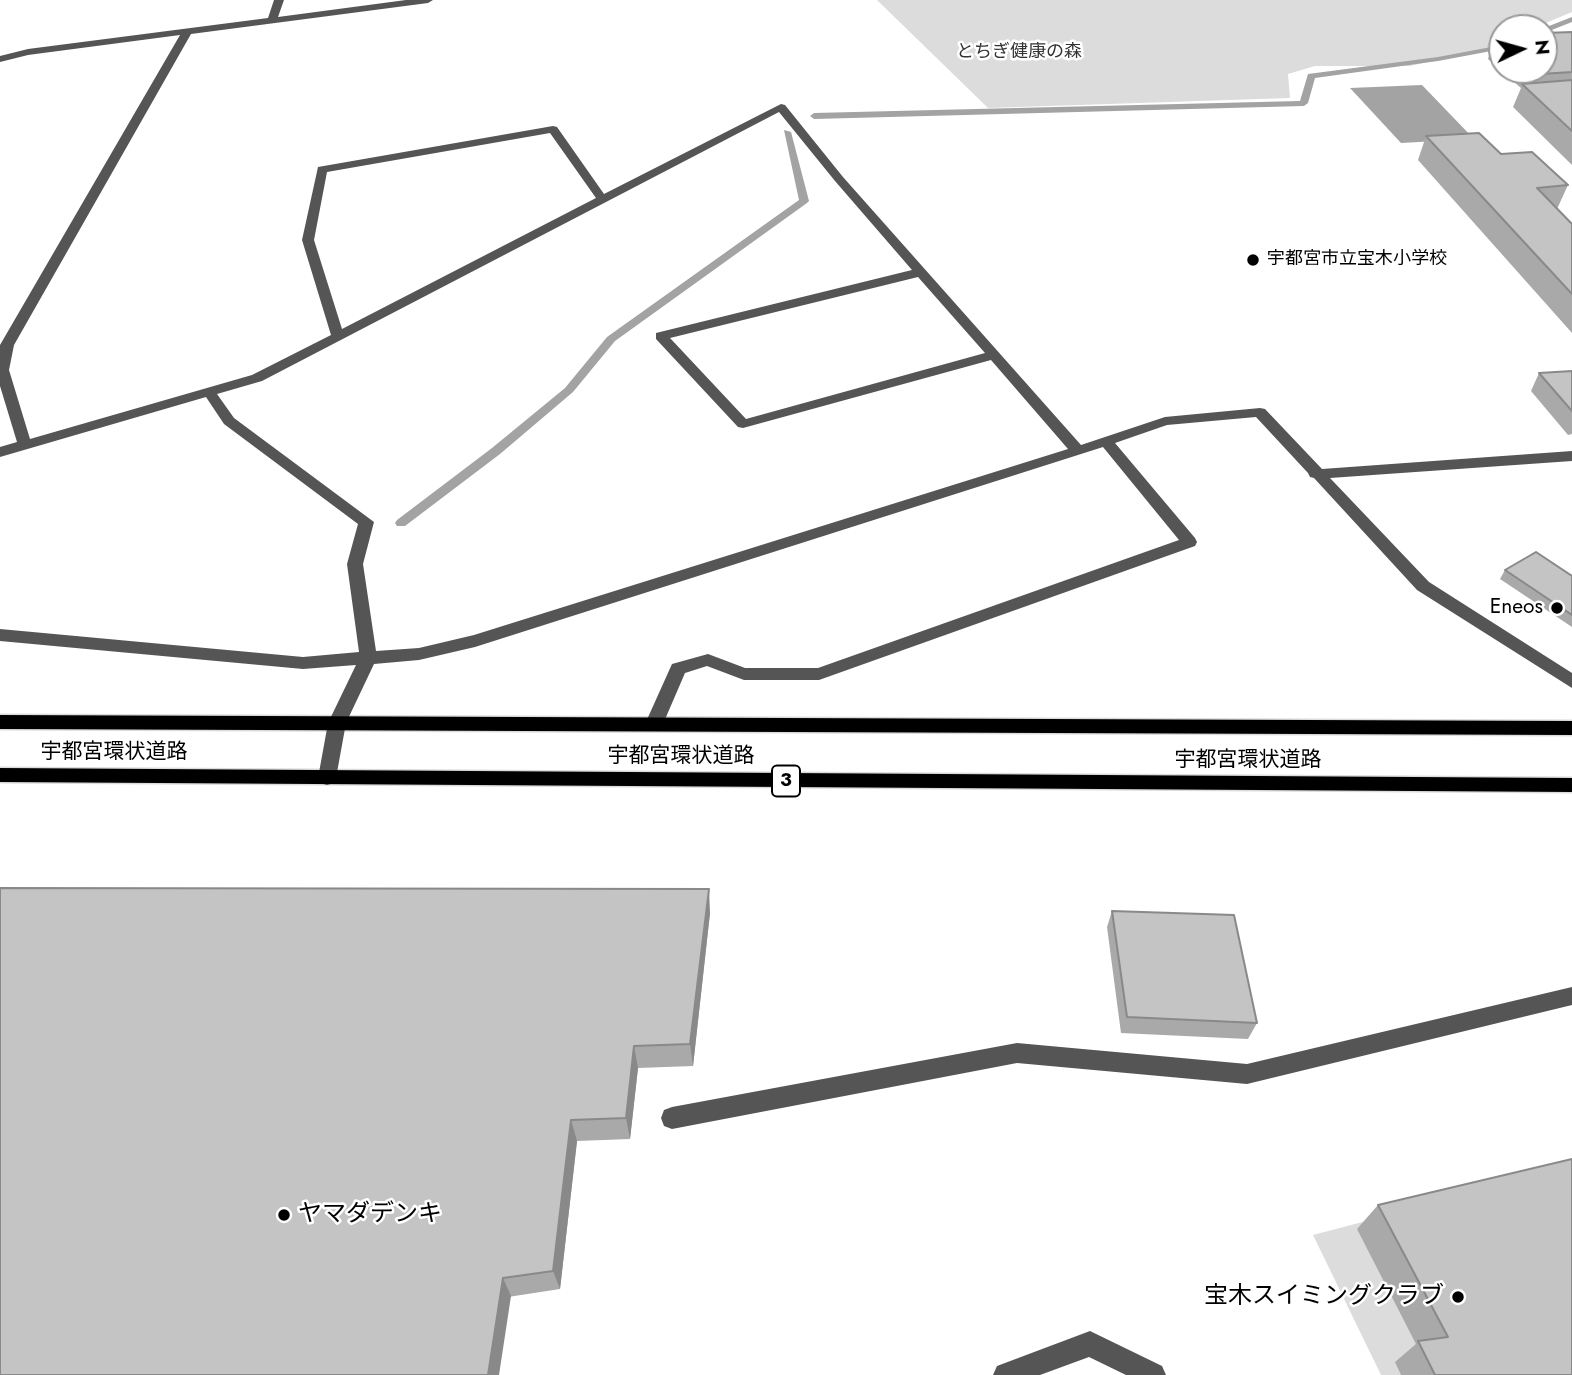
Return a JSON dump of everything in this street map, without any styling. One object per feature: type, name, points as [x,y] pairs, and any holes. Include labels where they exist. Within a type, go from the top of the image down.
[{"type":"main road","name":"宇都宮環状道路","points":[[0,722],[1572,728]]},
{"type":"main road","name":"宇都宮環状道路","points":[[0,775],[1572,785]]},
{"type":"street","points":[[272,19],[279,0]]},
{"type":"street","points":[[0,57],[428,0]]},
{"type":"street","points":[[25,445],[2,370],[7,345],[188,30]]},
{"type":"street","points":[[0,453],[257,378],[781,107],[839,179],[1078,451]]},
{"type":"street","points":[[338,336],[308,240],[322,169],[553,129],[603,200]]},
{"type":"street","points":[[921,272],[661,336],[743,424],[994,355]]},
{"type":"street","points":[[209,392],[229,421],[366,522],[355,564],[368,658],[337,723],[327,778]]},
{"type":"street","points":[[0,635],[303,663],[419,654],[475,641],[1078,451],[1165,421],[1260,412],[1315,474],[1423,586],[1572,682]]},
{"type":"street","points":[[654,724],[678,668],[708,660],[744,674],[818,674],[1189,542],[1106,441]]},
{"type":"street","points":[[1315,474],[1572,456]]},
{"type":"street","points":[[671,1118],[1017,1053],[1247,1074],[1572,996]]},
{"type":"street","points":[[1006,1375],[1090,1344],[1153,1375]]},
{"type":"green space","name":"とちぎ健康の森","points":[[877,0],[1572,0],[1572,12],[1558,18],[1558,14],[1488,14],[1488,48],[1410,66],[1315,66],[1288,74],[1290,98],[988,108]]},
{"type":"green space","name":"宝木スイミングクラブ","points":[[1572,1167],[1572,1375],[1381,1375],[1313,1235]]},
{"type":"shaded area","points":[[1422,85],[1474,139],[1401,143],[1350,88]]},
{"type":"building","points":[[1558,32],[1572,32],[1572,72],[1558,73]]},
{"type":"building","points":[[1572,80],[1572,131],[1522,84],[1558,84],[1558,81]]},
{"type":"building","points":[[1479,133],[1501,154],[1532,152],[1568,185],[1537,188],[1572,224],[1572,294],[1426,136]]},
{"type":"building","points":[[1572,371],[1572,411],[1539,373]]},
{"type":"building","name":"Eneos","points":[[1536,552],[1572,576],[1572,615],[1505,570]]},
{"type":"building","name":"ヤマダデンキ","points":[[0,888],[709,889],[690,1044],[634,1046],[626,1118],[571,1120],[553,1271],[503,1278],[488,1375],[0,1375]]},
{"type":"building","points":[[1112,911],[1234,915],[1257,1023],[1127,1017]]},
{"type":"building","name":"宝木スイミングクラブ","points":[[1572,1159],[1572,1375],[1435,1375],[1418,1341],[1448,1337],[1378,1205]]},
{"type":"waterway","points":[[1558,25],[1572,19]]},
{"type":"waterway","points":[[814,116],[1304,103],[1311,76],[1488,50]]},
{"type":"waterway","points":[[401,523],[496,451],[569,390],[611,339],[804,201],[787,132]]},
{"type":"place","name":"宇都宮市立宝木小学校","points":[[1253,260]]},
{"type":"place","name":"Eneos","points":[[1557,608]]},
{"type":"place","name":"ヤマダデンキ","points":[[284,1215]]},
{"type":"place","name":"宝木スイミングクラブ","points":[[1458,1297]]}]
